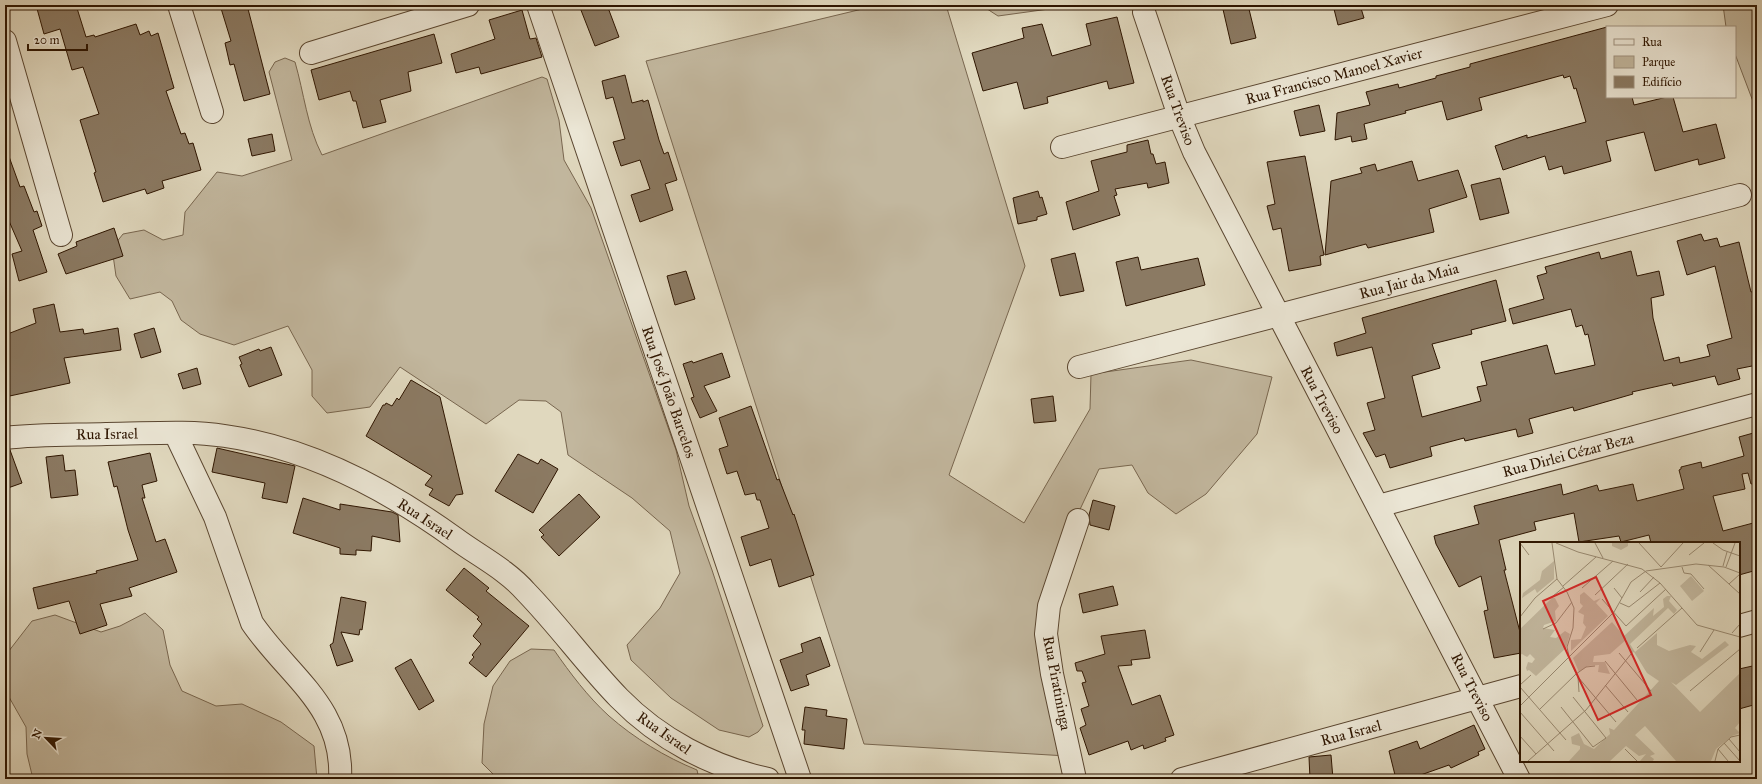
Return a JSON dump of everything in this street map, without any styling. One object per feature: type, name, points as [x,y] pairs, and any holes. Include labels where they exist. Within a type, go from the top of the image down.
[{"type":"street","points":[[179,5],[212,112]]},
{"type":"street","points":[[311,53],[468,5]]},
{"type":"street","name":"Rua José João Barcelos","points":[[538,5],[800,779]]},
{"type":"street","name":"Rua Francisco Manoel Xavier","points":[[1062,146],[1606,5]]},
{"type":"street","name":"Rua Treviso","points":[[1144,12],[1179,116],[1194,152],[1519,779]]},
{"type":"street","points":[[5,41],[61,236]]},
{"type":"street","name":"Rua Jair da Maia","points":[[1079,367],[1740,195]]},
{"type":"street","name":"Rua Dirlei Cézar Beza","points":[[1378,506],[1757,404]]},
{"type":"street","points":[[175,433],[215,517],[252,623],[262,637],[312,694],[329,721],[338,744],[340,779]]},
{"type":"street","name":"Rua Israel","points":[[5,438],[175,433],[231,437],[262,442],[301,454],[342,470],[418,513],[525,589],[603,681],[621,700],[648,724],[695,755],[723,767],[768,779]]},
{"type":"street","name":"Rua Piratininga","points":[[1075,779],[1052,674],[1046,634],[1049,606],[1078,520]]},
{"type":"street","points":[[1740,626],[1757,621]]},
{"type":"street","name":"Rua Israel","points":[[1182,779],[1520,686]]},
{"type":"green space","points":[[879,5],[946,5],[1025,266],[949,475],[1024,523],[1090,409],[1091,374],[1191,360],[1272,377],[1257,434],[1206,494],[1176,514],[1148,493],[1132,465],[1099,469],[1075,520],[1043,608],[1067,756],[864,744],[646,61]]},
{"type":"green space","points":[[981,5],[1078,5],[998,16]]},
{"type":"green space","points":[[1723,5],[1757,5],[1757,112],[1736,57],[1736,26],[1726,26]]},
{"type":"green space","points":[[285,58],[295,62],[309,121],[322,155],[542,77],[547,79],[559,120],[564,160],[591,208],[676,450],[689,506],[712,570],[763,726],[758,732],[749,737],[719,730],[671,698],[631,660],[627,645],[660,608],[680,573],[670,531],[632,498],[568,455],[561,412],[546,401],[519,400],[486,424],[400,367],[370,407],[327,413],[312,396],[312,370],[288,326],[234,345],[200,334],[181,320],[172,301],[160,292],[130,299],[116,276],[112,248],[123,234],[144,230],[163,240],[183,235],[185,212],[217,172],[242,176],[292,160],[269,72],[275,62]]},
{"type":"green space","points":[[145,613],[163,630],[170,665],[182,691],[216,706],[242,704],[281,722],[314,746],[317,779],[33,779],[27,754],[26,727],[5,690],[5,656],[32,621],[55,615],[101,632],[120,626]]},
{"type":"green space","points":[[531,649],[554,650],[594,701],[609,716],[650,746],[697,770],[699,779],[498,779],[482,763],[484,724],[493,686],[510,661]]},
{"type":"building","points":[[36,5],[76,5],[86,37],[94,35],[95,37],[136,24],[140,35],[149,31],[151,36],[158,33],[174,88],[166,91],[181,134],[185,133],[189,144],[193,143],[201,170],[162,181],[164,188],[147,194],[145,189],[103,202],[94,173],[96,172],[80,120],[99,114],[83,67],[72,70],[60,29],[44,34]]},
{"type":"building","points":[[220,5],[247,5],[270,94],[244,101],[234,64],[230,65],[225,43],[231,41]]},
{"type":"building","points":[[579,5],[607,5],[619,37],[595,46]]},
{"type":"building","points":[[1222,5],[1248,5],[1256,38],[1231,44]]},
{"type":"building","points":[[1333,5],[1360,5],[1364,18],[1338,25]]},
{"type":"building","points":[[522,10],[530,39],[536,38],[542,57],[481,74],[479,67],[456,73],[451,54],[495,39],[489,20]]},
{"type":"building","points":[[1117,17],[1134,83],[1109,89],[1107,81],[1047,97],[1048,103],[1024,109],[1017,82],[983,91],[972,53],[1024,38],[1022,28],[1042,24],[1052,56],[1091,45],[1086,24]]},
{"type":"building","points":[[1606,27],[1606,98],[1632,98],[1634,105],[1663,98],[1673,98],[1683,132],[1716,124],[1725,158],[1699,165],[1698,159],[1655,171],[1644,132],[1606,141],[1611,161],[1564,174],[1562,166],[1549,170],[1545,156],[1503,170],[1495,146],[1527,135],[1527,138],[1586,122],[1576,88],[1574,89],[1570,76],[1564,78],[1563,75],[1479,98],[1482,110],[1447,120],[1442,101],[1405,111],[1406,113],[1364,124],[1367,139],[1352,142],[1351,136],[1335,140],[1337,113],[1370,105],[1366,92],[1398,84],[1399,88],[1470,67],[1470,64]]},
{"type":"building","points":[[434,34],[442,63],[408,72],[411,91],[380,100],[386,122],[363,128],[356,101],[353,101],[350,91],[319,100],[311,70]]},
{"type":"building","points":[[625,75],[632,103],[648,100],[664,154],[668,152],[677,180],[665,184],[673,210],[640,222],[631,195],[650,189],[640,160],[621,166],[613,142],[625,139],[613,97],[606,99],[602,81]]},
{"type":"building","points":[[1319,105],[1325,131],[1300,136],[1294,111]]},
{"type":"building","points":[[272,134],[275,151],[252,156],[248,139]]},
{"type":"building","points":[[1148,140],[1151,154],[1153,154],[1156,164],[1165,162],[1169,183],[1148,188],[1147,183],[1115,189],[1117,195],[1114,196],[1120,215],[1073,230],[1066,202],[1099,191],[1091,161],[1127,152],[1127,145]]},
{"type":"building","points":[[7,151],[20,187],[24,186],[34,212],[37,211],[42,226],[33,230],[47,272],[19,281],[12,254],[22,251],[9,221],[5,223],[5,152]]},
{"type":"building","points":[[1305,156],[1324,255],[1320,256],[1321,265],[1289,271],[1281,228],[1273,230],[1267,206],[1275,204],[1267,162]]},
{"type":"building","points":[[1412,161],[1418,181],[1458,170],[1467,197],[1429,209],[1434,232],[1368,248],[1366,244],[1325,255],[1331,181],[1362,173],[1360,168],[1375,164],[1377,171]]},
{"type":"building","points":[[1500,178],[1509,213],[1480,220],[1471,185]]},
{"type":"building","points":[[1038,191],[1040,198],[1042,197],[1047,214],[1037,217],[1037,220],[1018,224],[1013,198]]},
{"type":"building","points":[[114,228],[123,256],[66,274],[58,254],[77,246],[76,242]]},
{"type":"building","points":[[1701,234],[1704,241],[1717,238],[1720,247],[1739,242],[1751,292],[1757,291],[1757,365],[1737,369],[1740,379],[1718,385],[1715,376],[1673,386],[1672,383],[1632,392],[1633,394],[1574,411],[1573,407],[1529,419],[1533,433],[1518,437],[1516,429],[1465,441],[1464,438],[1430,447],[1432,456],[1390,468],[1385,454],[1376,457],[1363,433],[1375,430],[1367,403],[1385,398],[1372,347],[1337,356],[1334,343],[1366,333],[1362,318],[1496,280],[1506,321],[1471,330],[1472,334],[1432,344],[1440,368],[1412,376],[1422,417],[1481,401],[1477,387],[1487,385],[1481,362],[1547,345],[1555,374],[1595,365],[1588,334],[1585,335],[1582,325],[1576,327],[1571,309],[1513,324],[1509,309],[1544,299],[1537,276],[1547,273],[1545,267],[1599,252],[1601,259],[1631,251],[1637,276],[1659,271],[1664,295],[1651,298],[1653,318],[1664,361],[1679,357],[1680,363],[1710,356],[1707,345],[1732,338],[1715,266],[1687,275],[1677,241]]},
{"type":"building","points":[[1075,253],[1084,291],[1060,296],[1051,259]]},
{"type":"building","points":[[1138,257],[1141,270],[1198,258],[1205,285],[1126,306],[1116,262]]},
{"type":"building","points":[[686,271],[695,299],[675,305],[667,276]]},
{"type":"building","points":[[54,304],[60,332],[83,329],[84,334],[118,328],[121,350],[64,358],[70,383],[5,397],[5,335],[36,323],[33,309]]},
{"type":"building","points":[[154,328],[161,352],[141,358],[134,334]]},
{"type":"building","points":[[271,347],[282,375],[249,387],[240,365],[242,364],[239,357],[259,349],[260,351]]},
{"type":"building","points":[[722,353],[730,377],[704,386],[717,411],[700,418],[691,398],[694,397],[683,364],[692,361],[693,363]]},
{"type":"building","points":[[197,368],[201,384],[183,389],[178,374]]},
{"type":"building","points":[[411,380],[440,397],[463,494],[456,495],[449,506],[429,495],[433,489],[425,485],[432,476],[366,436],[383,405],[386,403],[392,406],[397,398],[399,400]]},
{"type":"building","points":[[1053,396],[1056,421],[1034,423],[1031,399]]},
{"type":"building","points":[[751,406],[777,480],[779,479],[793,515],[794,514],[814,575],[779,587],[771,559],[750,566],[741,537],[769,528],[760,500],[757,500],[755,493],[745,495],[737,471],[727,474],[719,449],[728,446],[719,418]]},
{"type":"building","points":[[1757,432],[1757,483],[1751,484],[1748,473],[1742,474],[1745,489],[1713,496],[1723,531],[1757,522],[1757,570],[1740,575],[1740,542],[1651,542],[1649,535],[1621,542],[1619,536],[1579,542],[1574,513],[1534,522],[1536,530],[1499,540],[1506,570],[1504,570],[1520,632],[1520,653],[1494,658],[1484,611],[1488,610],[1481,576],[1459,587],[1436,544],[1434,536],[1479,524],[1474,506],[1561,484],[1563,495],[1597,485],[1599,491],[1633,484],[1637,501],[1684,489],[1679,470],[1681,467],[1701,462],[1702,468],[1744,456],[1739,437]]},
{"type":"building","points":[[217,448],[295,466],[287,503],[262,498],[265,483],[212,472]]},
{"type":"building","points":[[5,450],[10,450],[22,483],[5,489]]},
{"type":"building","points":[[150,453],[157,481],[142,485],[145,498],[142,498],[156,542],[165,539],[177,572],[129,588],[132,596],[100,604],[107,625],[80,634],[69,601],[38,609],[33,588],[97,573],[96,571],[138,560],[128,530],[117,486],[114,487],[108,462]]},
{"type":"building","points":[[518,454],[538,464],[541,459],[558,469],[533,513],[495,491]]},
{"type":"building","points":[[63,455],[65,471],[75,470],[78,495],[51,498],[46,457]]},
{"type":"building","points":[[579,494],[600,517],[559,556],[541,537],[544,535],[539,530]]},
{"type":"building","points":[[303,498],[340,510],[340,504],[392,512],[398,515],[400,542],[372,536],[371,551],[356,550],[356,555],[340,554],[340,548],[293,533]]},
{"type":"building","points":[[1093,500],[1115,506],[1109,530],[1090,525],[1089,515]]},
{"type":"building","points":[[464,568],[489,588],[486,591],[529,626],[486,677],[469,663],[474,657],[472,655],[481,644],[473,636],[482,624],[477,619],[479,617],[446,590]]},
{"type":"building","points":[[1113,586],[1118,605],[1083,613],[1079,594]]},
{"type":"building","points":[[341,597],[366,602],[362,630],[360,629],[359,635],[341,632],[353,661],[337,666],[330,645],[333,643]]},
{"type":"building","points":[[1145,630],[1150,658],[1131,660],[1132,665],[1118,666],[1132,705],[1160,695],[1174,735],[1165,738],[1166,741],[1144,749],[1143,745],[1131,750],[1128,741],[1089,755],[1080,728],[1086,725],[1081,709],[1089,706],[1082,683],[1086,682],[1082,671],[1077,671],[1075,663],[1105,654],[1101,636]]},
{"type":"building","points":[[820,637],[830,666],[806,675],[809,685],[791,691],[780,660],[803,652],[801,644]]},
{"type":"building","points":[[411,659],[434,701],[419,710],[395,668]]},
{"type":"building","points":[[1757,665],[1757,704],[1740,709],[1740,669]]},
{"type":"building","points":[[805,707],[827,710],[826,716],[847,719],[844,749],[804,744],[805,730],[802,730]]},
{"type":"building","points":[[1474,725],[1485,749],[1478,752],[1479,755],[1451,768],[1449,765],[1415,777],[1415,775],[1396,779],[1389,751],[1417,741],[1420,749]]},
{"type":"building","points":[[1331,755],[1333,779],[1310,779],[1309,757]]}]
